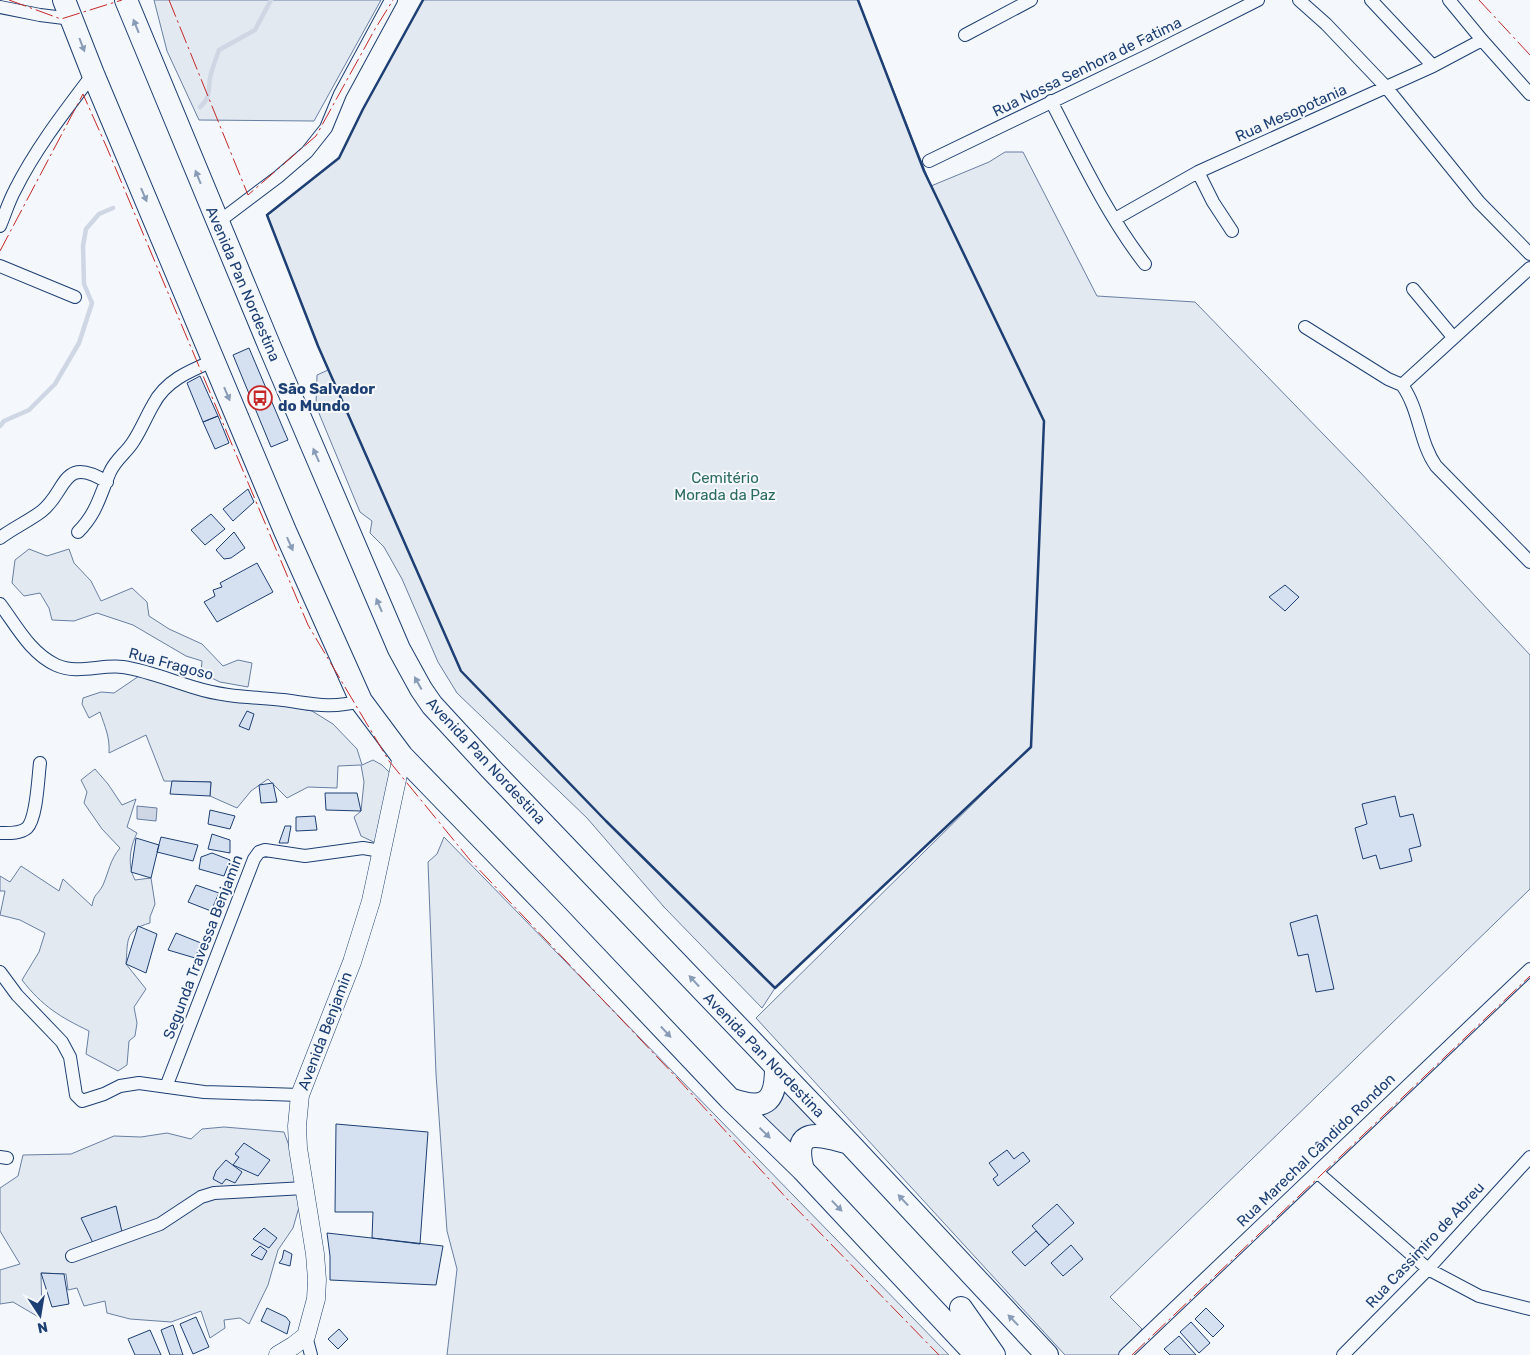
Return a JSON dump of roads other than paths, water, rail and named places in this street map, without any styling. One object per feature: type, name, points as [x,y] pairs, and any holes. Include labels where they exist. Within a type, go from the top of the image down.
[{"type":"highway","name":"Avenida Pan Nordestina","points":[[126,0],[382,612],[399,649],[421,689],[432,705],[490,768],[849,1143],[1047,1355]]},
{"type":"highway","points":[[68,10],[213,362],[285,531],[361,701],[402,756],[552,911],[730,1100],[803,1170],[976,1355]]},
{"type":"highway","points":[[730,1100],[746,1105],[757,1105],[767,1101],[776,1083],[776,1068]]},
{"type":"highway","points":[[803,1170],[799,1148],[804,1140],[811,1136],[829,1137],[849,1143]]},
{"type":"highway","points":[[961,1308],[994,1355]]},
{"type":"street","points":[[218,223],[307,152],[326,128],[340,94],[391,0]]},
{"type":"street","points":[[965,35],[1032,0]]},
{"type":"street","name":"Rua Nossa Senhora de Fatima","points":[[929,162],[1160,50],[1258,0]]},
{"type":"street","points":[[1299,0],[1326,24],[1386,87],[1479,202],[1530,254]]},
{"type":"street","points":[[1371,0],[1433,66]]},
{"type":"street","points":[[1449,0],[1530,94]]},
{"type":"street","points":[[0,7],[40,15],[68,10]]},
{"type":"street","name":"Rua Mesopotania","points":[[1115,219],[1198,172],[1433,66],[1482,40]]},
{"type":"street","points":[[0,226],[14,190],[32,160],[62,115],[93,74]]},
{"type":"street","points":[[1051,102],[1115,219],[1145,264]]},
{"type":"street","points":[[1198,172],[1213,202],[1232,231]]},
{"type":"street","points":[[0,266],[75,297]]},
{"type":"street","points":[[1402,385],[1453,336],[1530,268]]},
{"type":"street","points":[[1413,289],[1453,336]]},
{"type":"street","points":[[1305,327],[1388,379],[1402,385],[1414,405],[1426,447],[1436,466],[1530,562]]},
{"type":"street","points":[[78,532],[92,516],[115,463],[123,452],[132,445],[140,433],[154,402],[165,387],[174,379],[213,362]]},
{"type":"street","points":[[0,538],[43,510],[69,476],[86,473],[95,475],[107,482]]},
{"type":"street","name":"Rua Fragoso","points":[[0,604],[30,645],[45,658],[56,665],[66,668],[76,670],[106,666],[123,667],[150,673],[211,692],[313,706],[332,707],[361,701]]},
{"type":"street","name":"Avenida Benjamin","points":[[306,1336],[316,1299],[317,1280],[297,1126],[300,1095],[362,930],[371,901],[402,756]]},
{"type":"street","points":[[0,833],[20,832],[27,828],[33,817],[40,763]]},
{"type":"street","name":"Segunda Travessa Benjamin","points":[[166,1087],[254,859],[259,852],[265,850],[305,856],[363,848],[382,851]]},
{"type":"street","name":"Rua Marechal Cândido Rondon","points":[[1125,1355],[1530,970]]},
{"type":"street","points":[[0,972],[17,995],[62,1042],[70,1057],[75,1091],[82,1101],[89,1100],[130,1083],[204,1092],[300,1095]]},
{"type":"street","name":"Rua Cassimiro de Abreu","points":[[1343,1355],[1428,1269],[1530,1157]]},
{"type":"street","points":[[1317,1172],[1428,1269],[1479,1296],[1530,1309]]},
{"type":"street","points":[[72,1256],[160,1224],[201,1197],[214,1193],[305,1188]]},
{"type":"street","points":[[278,1355],[306,1336],[311,1355]]},
{"type":"waterway","points":[[200,107],[206,100],[211,74],[219,50],[255,30],[271,0]]},
{"type":"waterway","points":[[0,426],[4,421],[29,410],[55,384],[79,343],[92,303],[84,284],[83,246],[86,229],[99,214],[113,208]]},
{"type":"place","name":"São Salvador do Mundo","points":[[260,398]]},
{"type":"park label","name":"Cemitério Morada da Paz","points":[[725,486]]}]
